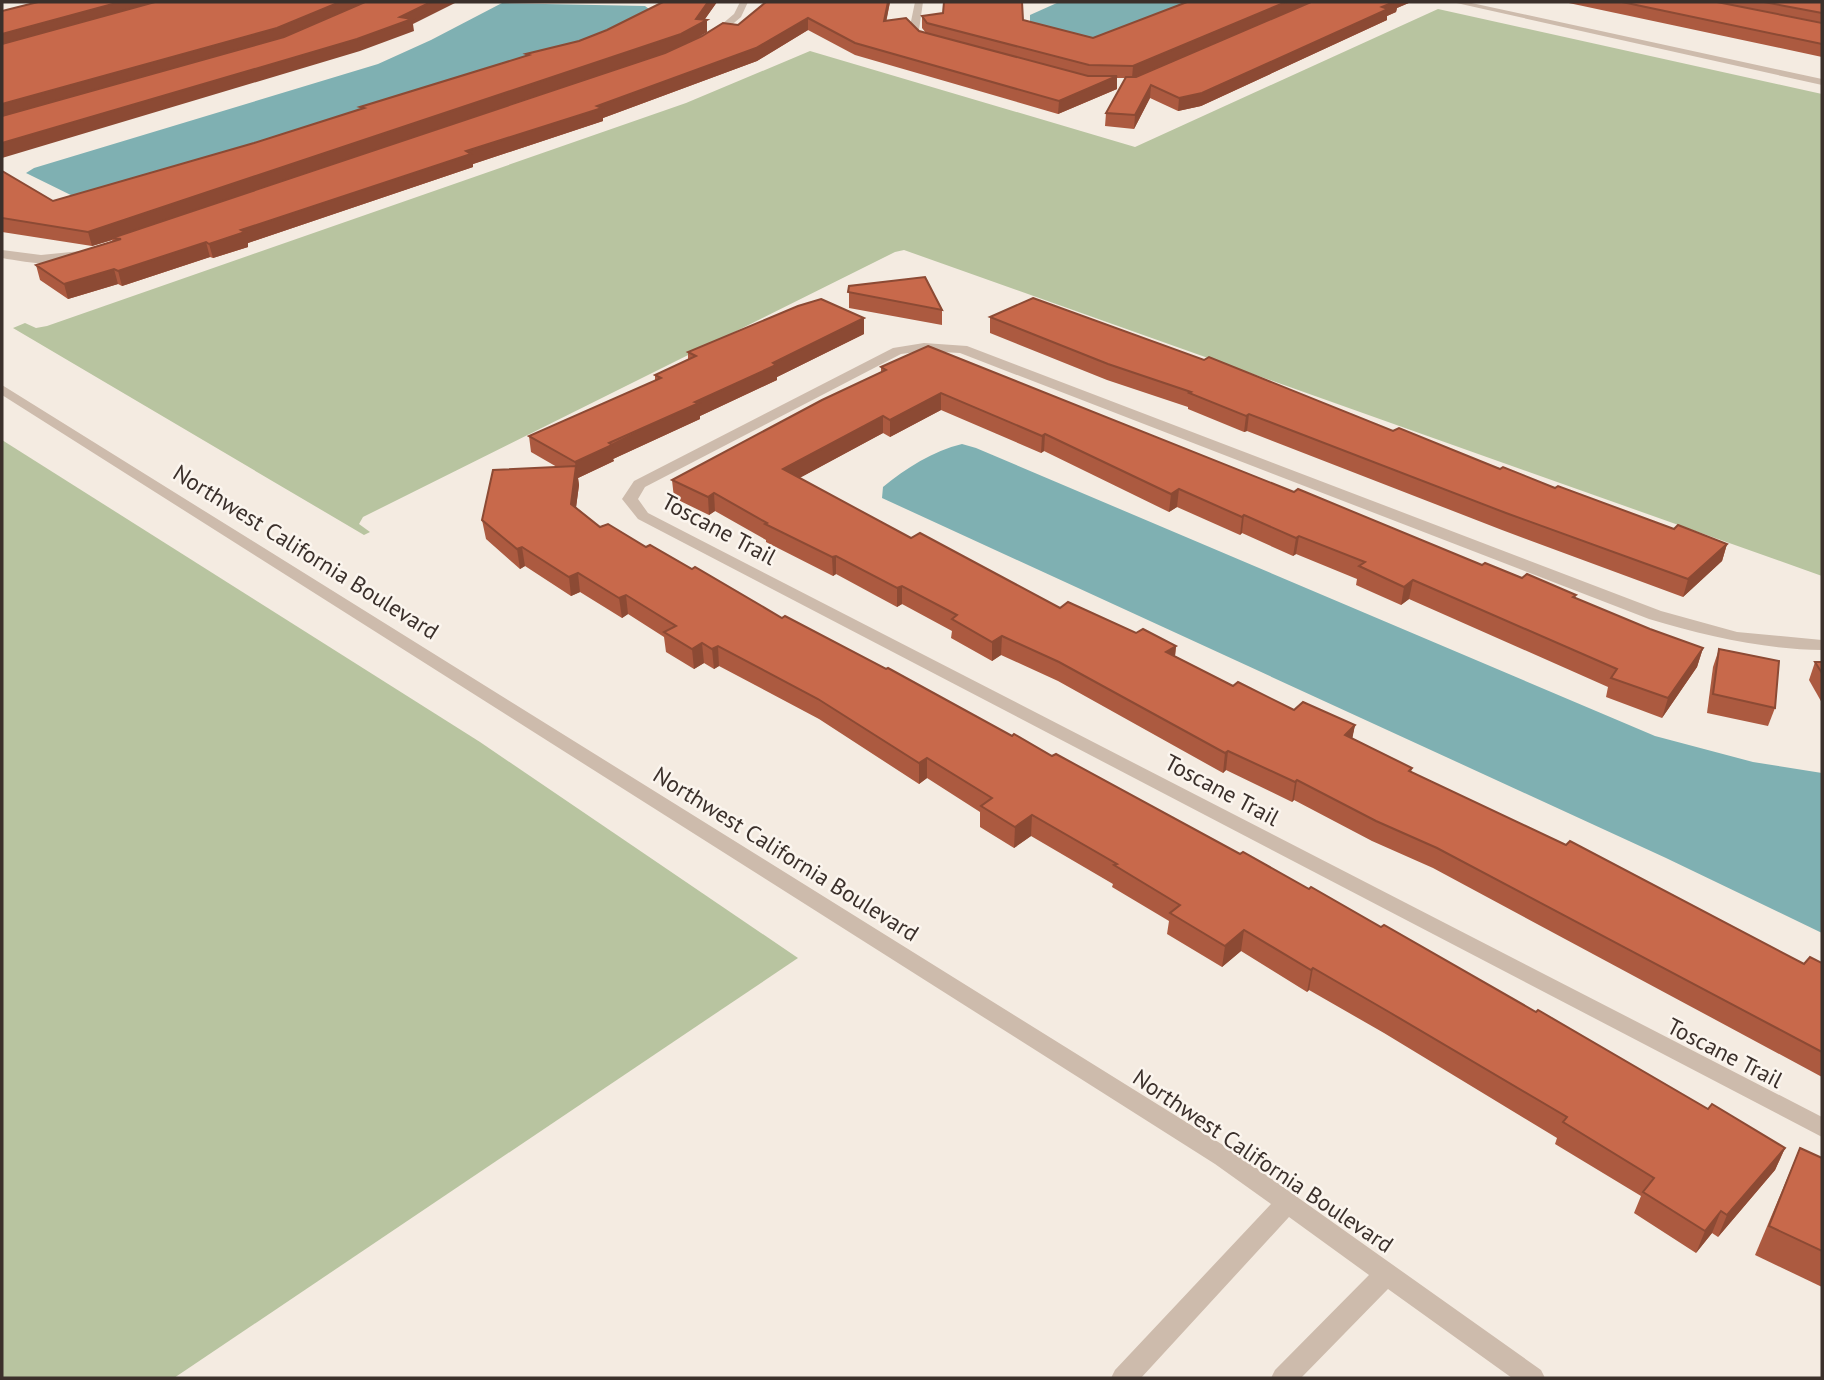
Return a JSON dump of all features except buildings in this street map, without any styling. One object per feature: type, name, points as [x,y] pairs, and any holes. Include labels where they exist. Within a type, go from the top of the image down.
[{"type":"street","points":[[705,41],[731,22],[744,2]]},
{"type":"street","points":[[919,2],[914,31],[923,38],[948,46]]},
{"type":"street","points":[[1455,2],[1822,82]]},
{"type":"street","points":[[2,254],[24,259],[68,258],[96,252]]},
{"type":"street","name":"Toscane Trail","points":[[1822,645],[1756,640],[1709,632],[1655,615],[962,349],[923,347],[898,351],[639,484],[630,499],[643,516],[1822,1128]]},
{"type":"street","name":"Northwest California Boulevard","points":[[2,389],[1211,1150],[1532,1378]]},
{"type":"street","points":[[1124,1378],[1287,1203]]},
{"type":"street","points":[[1284,1378],[1386,1274]]},
{"type":"green space","points":[[1438,9],[1822,94],[1822,576],[904,250],[895,252],[363,517],[359,524],[370,532],[364,535],[13,328],[25,323],[36,328],[47,326],[686,103],[810,51],[1135,147]]},
{"type":"green space","points":[[2,440],[480,742],[798,958],[174,1378],[2,1378]]},
{"type":"water","points":[[1059,2],[1202,2],[1105,41],[1030,24],[1030,15]]},
{"type":"water","points":[[502,3],[645,6],[649,9],[632,24],[85,202],[26,173],[34,168],[378,64]]},
{"type":"water","points":[[962,444],[1655,736],[1753,762],[1822,773],[1822,933],[1666,858],[882,498],[883,487],[901,473],[930,456]]}]
